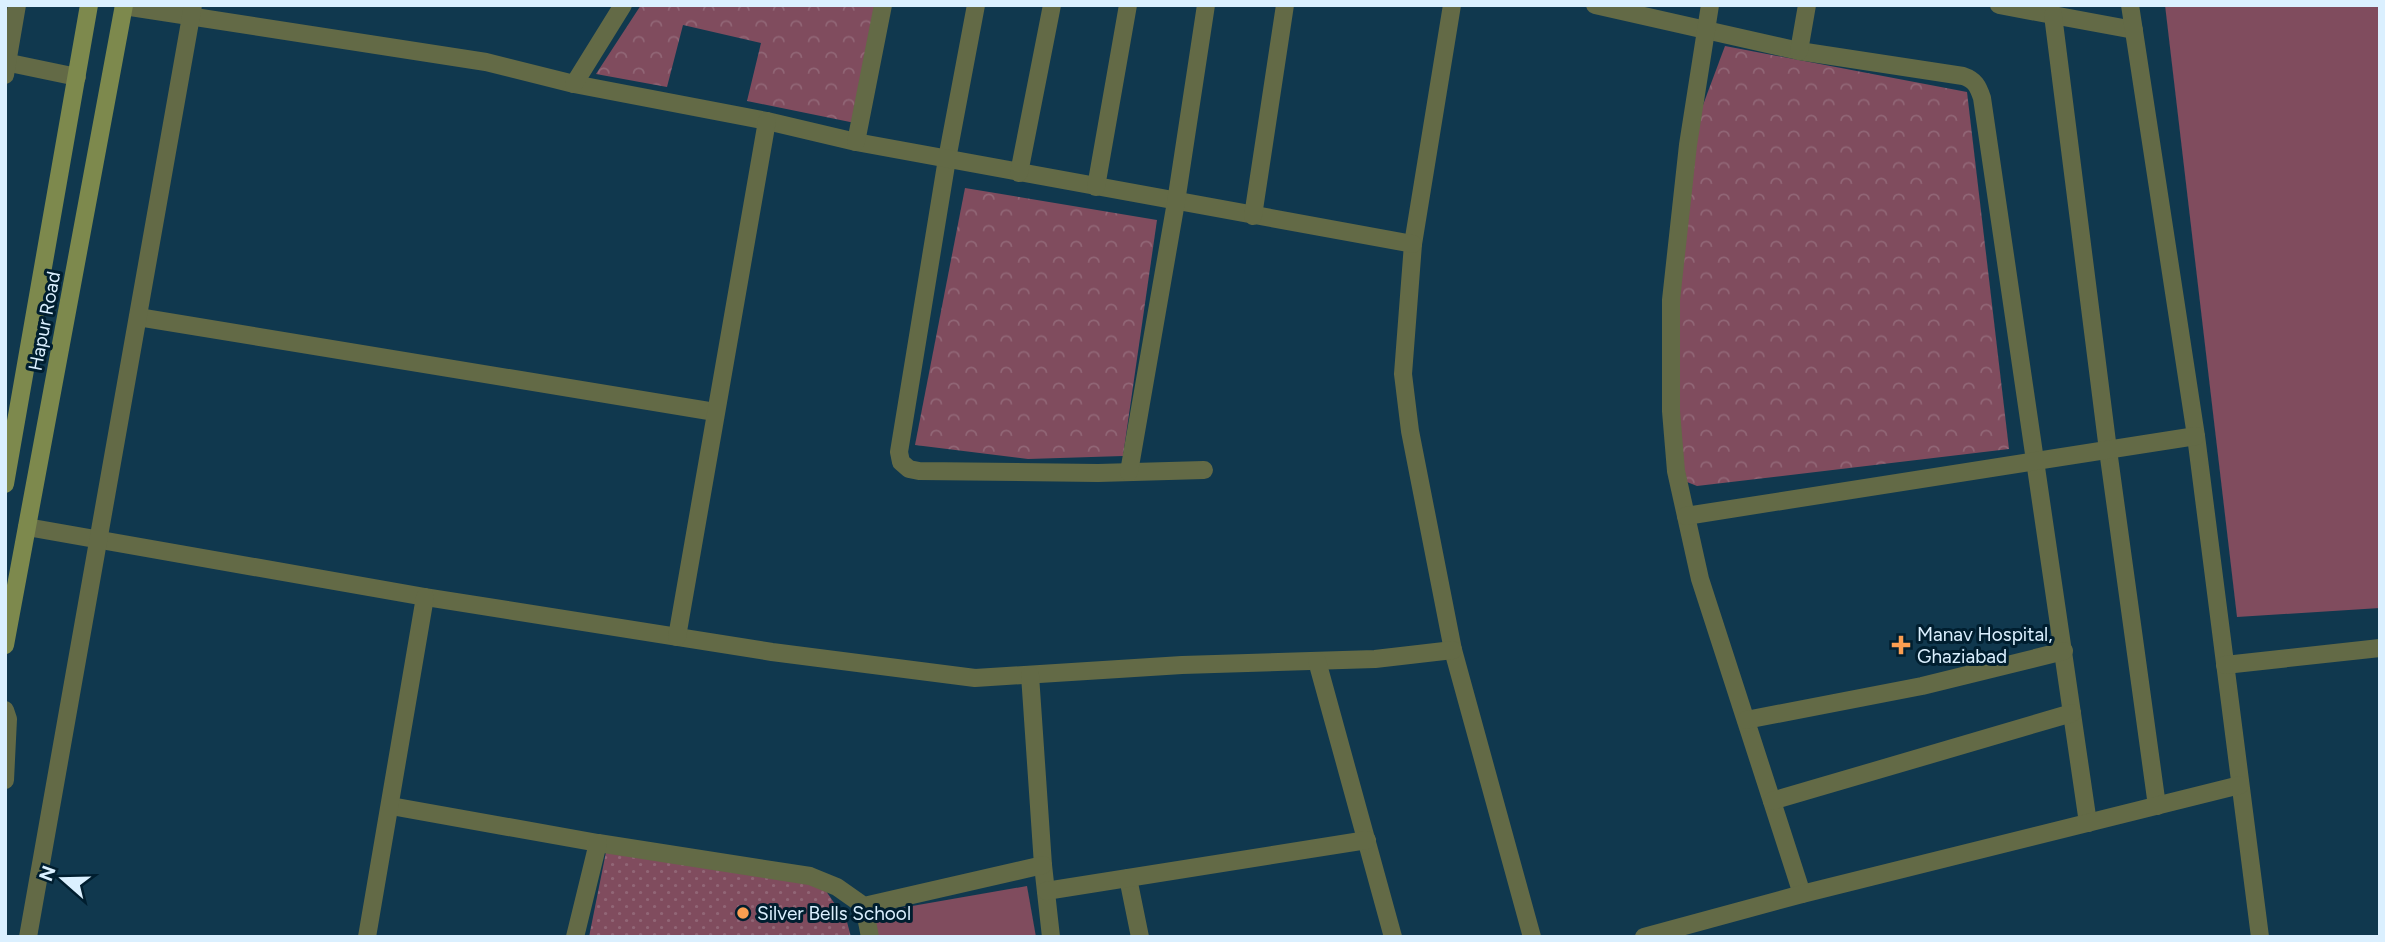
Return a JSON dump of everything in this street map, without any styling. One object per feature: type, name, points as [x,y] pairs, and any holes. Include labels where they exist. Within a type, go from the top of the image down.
[{"type":"main road","name":"Hapur Road","points":[[5,484],[89,5]]},
{"type":"main road","name":"Hapur Road","points":[[5,645],[124,6]]},
{"type":"street","points":[[17,5],[6,67],[77,77]]},
{"type":"street","points":[[574,84],[623,5]]},
{"type":"street","points":[[856,142],[883,5]]},
{"type":"street","points":[[976,5],[947,159],[899,452],[901,462],[909,469],[919,471],[1204,470]]},
{"type":"street","points":[[1019,173],[1052,5]]},
{"type":"street","points":[[1096,187],[1128,5]]},
{"type":"street","points":[[1129,472],[1206,5]]},
{"type":"street","points":[[1253,216],[1284,5]]},
{"type":"street","points":[[1452,5],[1413,244],[1403,374],[1410,431],[1453,650],[1532,937]]},
{"type":"street","points":[[1595,5],[1799,51],[1963,76],[1979,87],[2088,823]]},
{"type":"street","points":[[1710,5],[1679,216],[1671,300],[1671,411],[1676,471],[1700,579],[1802,894]]},
{"type":"street","points":[[1799,51],[1807,5]]},
{"type":"street","points":[[1999,5],[2134,30]]},
{"type":"street","points":[[2130,5],[2196,436],[2260,937]]},
{"type":"street","points":[[124,6],[192,11],[486,62],[574,84],[766,121],[856,142],[1413,244]]},
{"type":"street","points":[[28,937],[192,11]]},
{"type":"street","points":[[2053,15],[2108,450],[2157,806]]},
{"type":"street","points":[[677,637],[766,121]]},
{"type":"street","points":[[138,317],[715,412]]},
{"type":"street","points":[[1686,516],[2196,436]]},
{"type":"street","points":[[27,527],[425,597],[772,652],[975,678],[1182,665],[1375,659],[1453,650]]},
{"type":"street","points":[[367,937],[425,597]]},
{"type":"street","points":[[2225,665],[2380,648]]},
{"type":"street","points":[[1746,720],[1922,686],[2064,651]]},
{"type":"street","points":[[1317,661],[1393,937]]},
{"type":"street","points":[[1030,675],[1051,937]]},
{"type":"street","points":[[5,710],[8,719],[5,780]]},
{"type":"street","points":[[1772,801],[2073,713]]},
{"type":"street","points":[[1644,937],[1802,894],[2240,785]]},
{"type":"street","points":[[391,806],[598,843],[810,876],[837,887],[863,906],[870,937]]},
{"type":"street","points":[[1046,891],[1367,840]]},
{"type":"street","points":[[575,937],[598,843]]},
{"type":"street","points":[[863,906],[1044,865]]},
{"type":"street","points":[[1128,878],[1140,937]]},
{"type":"green space","points":[[641,5],[876,5],[855,123],[747,101],[761,43],[683,25],[667,87],[596,74]]},
{"type":"green space","points":[[2165,5],[2380,5],[2380,608],[2237,617]]},
{"type":"green space","points":[[1725,46],[1967,92],[2009,449],[1697,486],[1687,482],[1671,411],[1671,300],[1700,113]]},
{"type":"green space","points":[[965,188],[1157,220],[1123,456],[1028,459],[915,445]]},
{"type":"green space","points":[[606,852],[822,885],[847,922],[851,937],[589,937]]},
{"type":"green space","points":[[1027,886],[1036,937],[876,937],[872,913]]},
{"type":"place","name":"Manav Hospital, Ghaziabad","points":[[1901,645]]},
{"type":"place","name":"Silver Bells School","points":[[743,913]]}]
